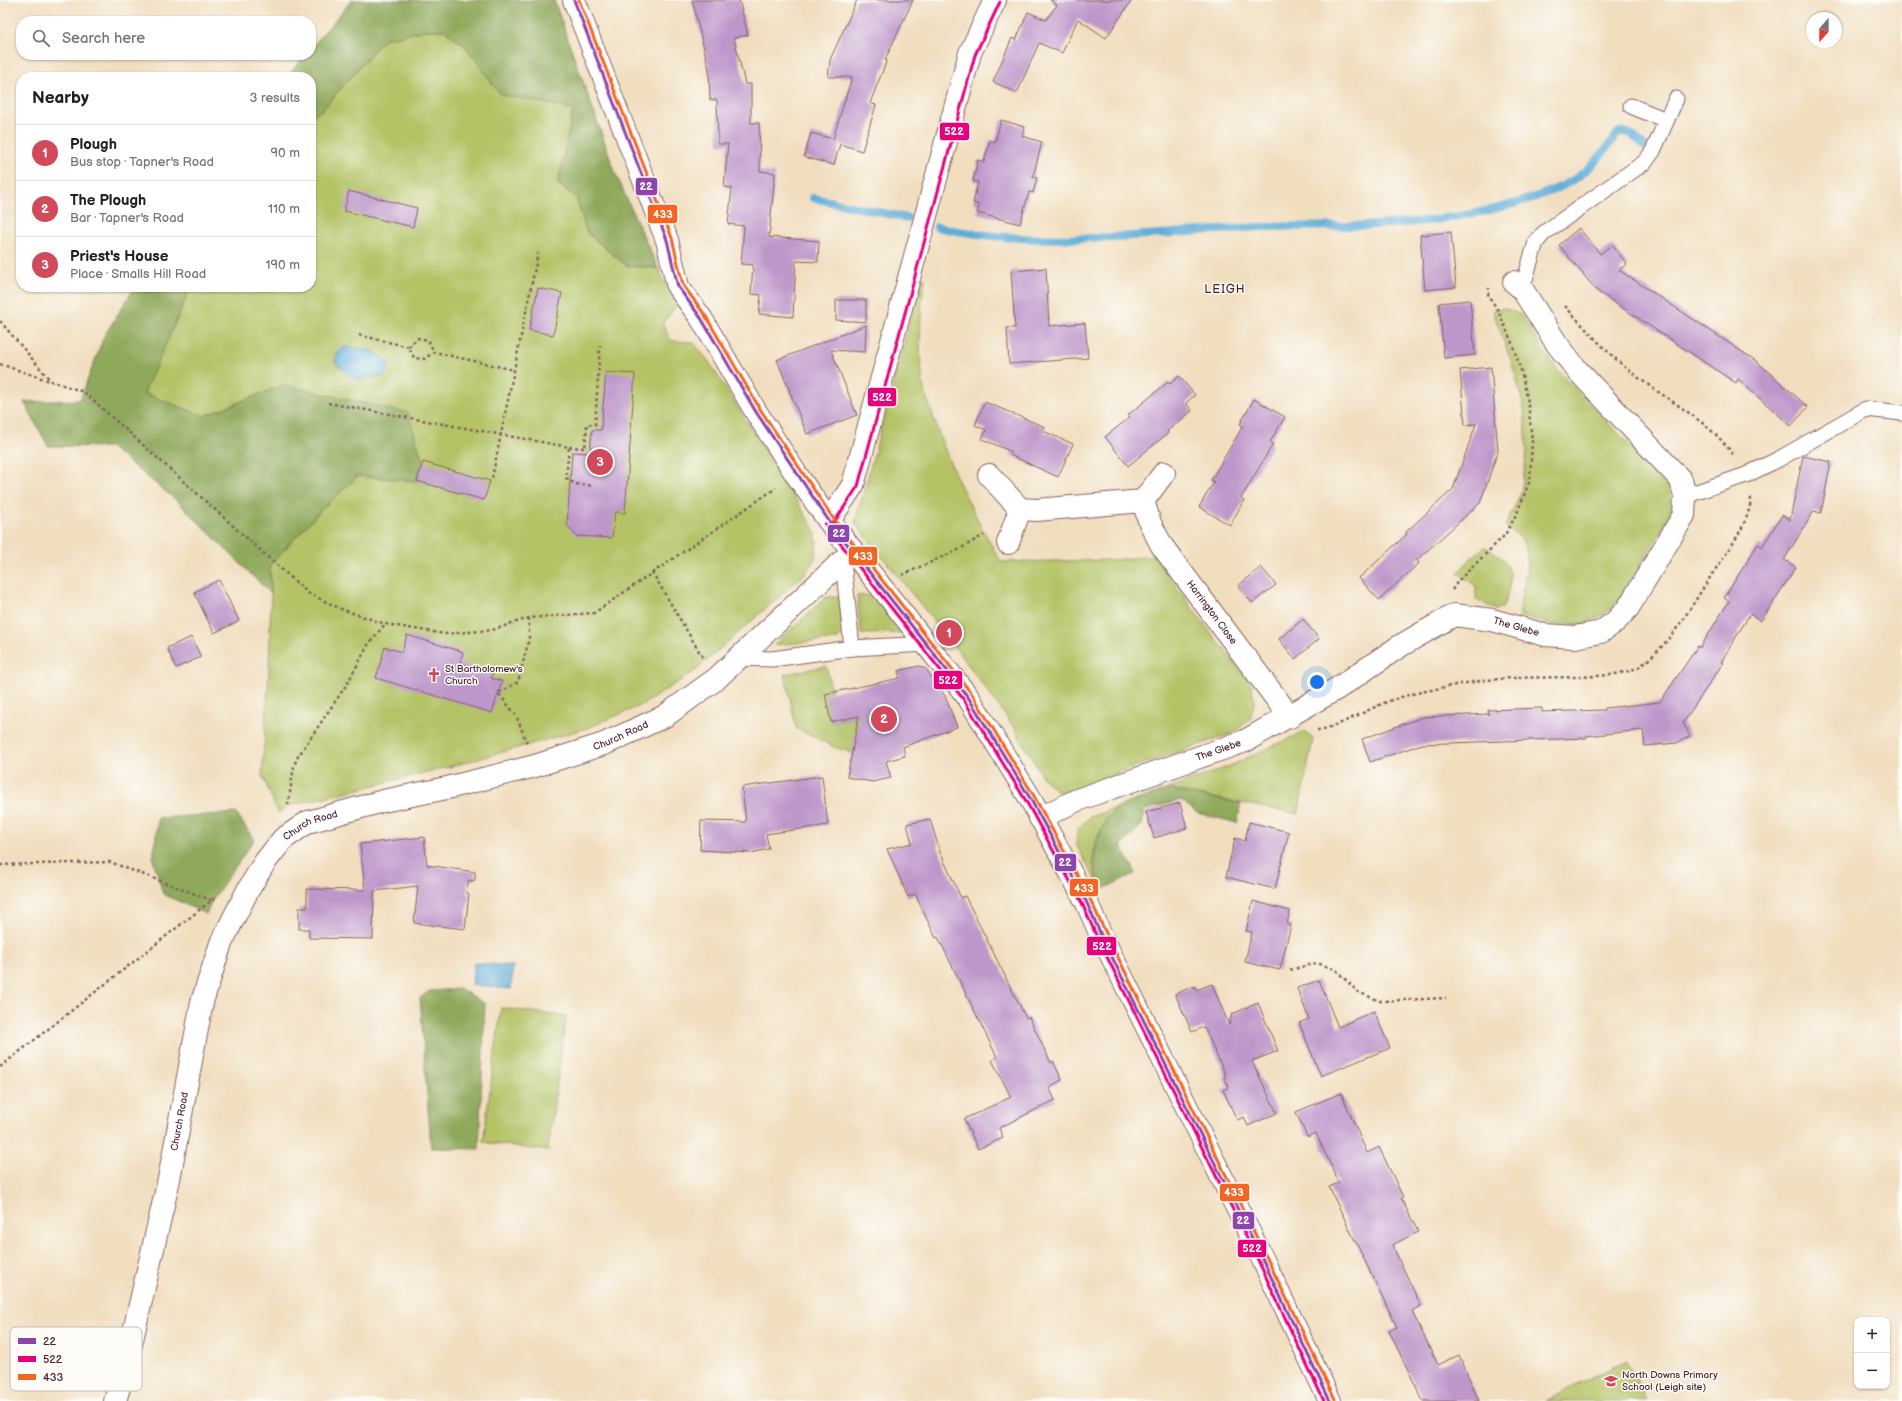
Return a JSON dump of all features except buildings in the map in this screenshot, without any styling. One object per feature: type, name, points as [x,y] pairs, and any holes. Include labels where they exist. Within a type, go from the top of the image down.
[{"type":"street","points":[[574,0],[667,240],[678,287],[701,318],[796,474],[829,521],[848,556],[879,585],[928,644],[968,697],[1040,818],[1086,901],[1100,933],[1262,1258],[1330,1401]]},
{"type":"street","points":[[829,521],[853,485],[970,52],[995,0]]},
{"type":"street","name":"The Glebe","points":[[1040,818],[1077,800],[1245,741],[1290,717],[1338,688],[1400,646],[1454,615],[1492,620],[1545,635],[1575,637],[1602,632],[1624,613],[1636,596],[1684,514],[1685,496],[1681,480],[1578,371],[1557,344],[1518,285]]},
{"type":"street","points":[[1019,513],[1036,510],[1143,501],[1164,473]]},
{"type":"street","points":[[989,475],[1019,513]]},
{"type":"street","name":"Harrington Close","points":[[1143,501],[1150,523],[1162,546],[1290,717]]},
{"type":"street","points":[[1008,543],[1019,513]]},
{"type":"street","name":"Church Road","points":[[135,1327],[169,1179],[202,1002],[222,943],[248,890],[265,862],[283,839],[308,822],[383,801],[447,788],[535,766],[604,744],[665,716],[716,679],[848,556]]},
{"type":"street","name":"Church Road","points":[[115,1401],[118,1391]]},
{"type":"lane","points":[[1518,285],[1536,242],[1544,233],[1645,162],[1654,151],[1676,99]]},
{"type":"lane","points":[[1631,106],[1666,120]]},
{"type":"lane","points":[[1685,496],[1746,475],[1779,459],[1866,409],[1902,413]]},
{"type":"lane","points":[[848,556],[852,648]]},
{"type":"lane","points":[[739,658],[772,659],[852,648],[928,644]]},
{"type":"path","points":[[492,478],[538,253]]},
{"type":"path","points":[[1454,615],[1443,603],[1458,581],[1505,535],[1518,511],[1530,480],[1532,440],[1528,402],[1521,370],[1512,343],[1498,310],[1488,296],[1489,284]]},
{"type":"path","points":[[1290,717],[1318,730],[1386,703],[1444,687],[1472,682],[1514,678],[1618,674],[1638,667],[1652,657],[1674,633],[1739,533],[1751,506],[1751,488],[1746,475],[1727,445],[1702,424],[1629,371],[1563,304]]},
{"type":"path","points":[[0,321],[51,381]]},
{"type":"path","points":[[359,334],[409,347]]},
{"type":"path","points":[[409,347],[417,338],[428,340],[434,352]]},
{"type":"path","points":[[328,403],[569,447],[585,448],[587,424],[595,425],[600,345]]},
{"type":"path","points":[[409,347],[414,358],[424,359],[434,352],[514,370]]},
{"type":"path","points":[[0,364],[84,392],[308,593],[341,609],[385,624],[445,634],[492,630],[529,618],[594,613],[796,474]]},
{"type":"path","points":[[569,447],[566,478],[575,484],[594,486]]},
{"type":"path","points":[[879,585],[956,551],[1019,513]]},
{"type":"path","points":[[652,572],[716,679]]},
{"type":"path","points":[[529,618],[530,639],[518,682],[498,693],[516,715],[535,766]]},
{"type":"path","points":[[283,839],[294,766],[297,758],[347,684],[368,645],[385,624]]},
{"type":"path","points":[[0,865],[110,862],[212,900]]},
{"type":"path","points":[[0,1067],[212,900],[248,890]]},
{"type":"path","points":[[1290,970],[1318,963],[1336,970],[1358,992],[1380,1001],[1446,998]]},
{"type":"green space","points":[[352,0],[554,0],[617,177],[658,268],[627,266],[587,233],[576,197],[558,184],[573,109],[500,94],[467,48],[445,30],[425,30],[384,39],[323,109],[316,114],[316,72],[291,72],[301,60],[316,60],[316,42]]},
{"type":"green space","points":[[425,30],[445,30],[467,48],[500,94],[573,109],[558,184],[576,197],[587,233],[627,266],[658,268],[676,306],[663,324],[671,341],[693,342],[707,359],[815,530],[817,549],[812,563],[805,574],[695,671],[644,704],[588,728],[449,767],[288,806],[278,813],[262,775],[269,670],[271,594],[270,565],[322,509],[358,476],[417,481],[284,385],[204,416],[143,393],[188,292],[316,292],[316,114],[323,109],[384,39]]},
{"type":"green space","points":[[921,277],[925,278],[920,344],[921,371],[925,393],[940,438],[955,475],[1001,562],[1111,560],[1154,556],[1203,623],[1250,682],[1255,700],[1250,719],[1234,733],[1136,766],[1070,792],[1057,791],[1043,778],[1013,726],[961,655],[855,523],[896,375]]},
{"type":"green space","points":[[132,292],[188,292],[144,393],[204,416],[284,385],[408,413],[423,462],[417,481],[358,476],[322,509],[270,565],[271,594],[176,500],[110,447],[48,446],[24,402],[80,400],[104,336]]},
{"type":"green space","points":[[1504,308],[1521,315],[1555,367],[1580,395],[1656,471],[1668,486],[1672,499],[1671,511],[1662,530],[1617,601],[1606,613],[1585,624],[1555,625],[1520,616],[1520,606],[1526,575],[1527,555],[1525,546],[1520,537],[1505,526],[1521,493],[1527,452],[1524,407],[1514,370],[1493,311]]},
{"type":"green space","points":[[1485,547],[1495,552],[1502,558],[1507,565],[1509,572],[1510,579],[1507,597],[1503,607],[1496,610],[1476,599],[1476,586],[1458,573],[1472,557]]},
{"type":"green space","points":[[871,595],[903,633],[861,634],[857,596]]},
{"type":"green space","points":[[826,597],[839,597],[843,633],[838,639],[774,645]]},
{"type":"green space","points":[[826,666],[832,691],[825,692],[831,722],[859,716],[863,738],[852,753],[834,747],[796,728],[785,674]]},
{"type":"green space","points":[[1305,731],[1313,739],[1298,814],[1168,789],[1230,766]]},
{"type":"green space","points":[[1168,789],[1241,804],[1237,823],[1197,813],[1181,800],[1145,810],[1142,825],[1121,846],[1136,873],[1101,890],[1093,863],[1097,840],[1106,819],[1117,807]]},
{"type":"green space","points":[[1117,807],[1103,825],[1094,847],[1093,863],[1101,890],[1076,844],[1077,829],[1090,817]]},
{"type":"green space","points":[[236,813],[254,840],[212,900],[206,914],[163,894],[153,859],[158,818]]},
{"type":"green space","points":[[461,989],[485,1004],[479,1149],[431,1148],[420,998],[429,991]]},
{"type":"green space","points":[[501,1008],[566,1016],[548,1151],[483,1142]]},
{"type":"green space","name":"North Downs Primary School (Leigh site)","points":[[1627,1360],[1647,1401],[1545,1401]]},
{"type":"water","points":[[344,347],[368,350],[380,355],[389,363],[387,373],[382,377],[367,377],[363,381],[354,379],[335,362],[338,351]]},
{"type":"water","points":[[474,963],[513,966],[511,989],[472,985]]},
{"type":"waterway","points":[[937,227],[977,234],[1018,238],[1059,239],[1141,236],[1264,227],[1398,224],[1446,218],[1494,209],[1518,203],[1562,186],[1579,176],[1593,164],[1618,133],[1626,132],[1630,134],[1645,147]]},
{"type":"waterway","points":[[813,198],[907,218]]},
{"type":"transit line","name":"22","points":[[574,0],[667,240],[678,287],[701,318],[756,412],[829,521],[968,697],[1030,798],[1086,901],[1100,933],[1262,1258],[1330,1401]]},
{"type":"transit line","name":"433","points":[[579,0],[672,238],[683,285],[705,315],[760,409],[833,518],[972,694],[1034,796],[1090,899],[1335,1399]]},
{"type":"transit line","name":"522","points":[[833,524],[858,486],[975,55],[1000,2]]},
{"type":"transit line","name":"522","points":[[825,524],[964,700],[1026,801],[1082,903],[1096,935],[1258,1260],[1324,1401]]},
{"type":"place","name":"Priest's House","points":[[600,462]]},
{"type":"place","name":"Plough","points":[[949,633]]},
{"type":"place","name":"St Bartholomew's Church","points":[[434,675]]},
{"type":"place","name":"The Plough","points":[[884,719]]},
{"type":"place","name":"North Downs Primary School (Leigh site)","points":[[1611,1381]]},
{"type":"district","name":"LEIGH","points":[[1225,289]]}]
